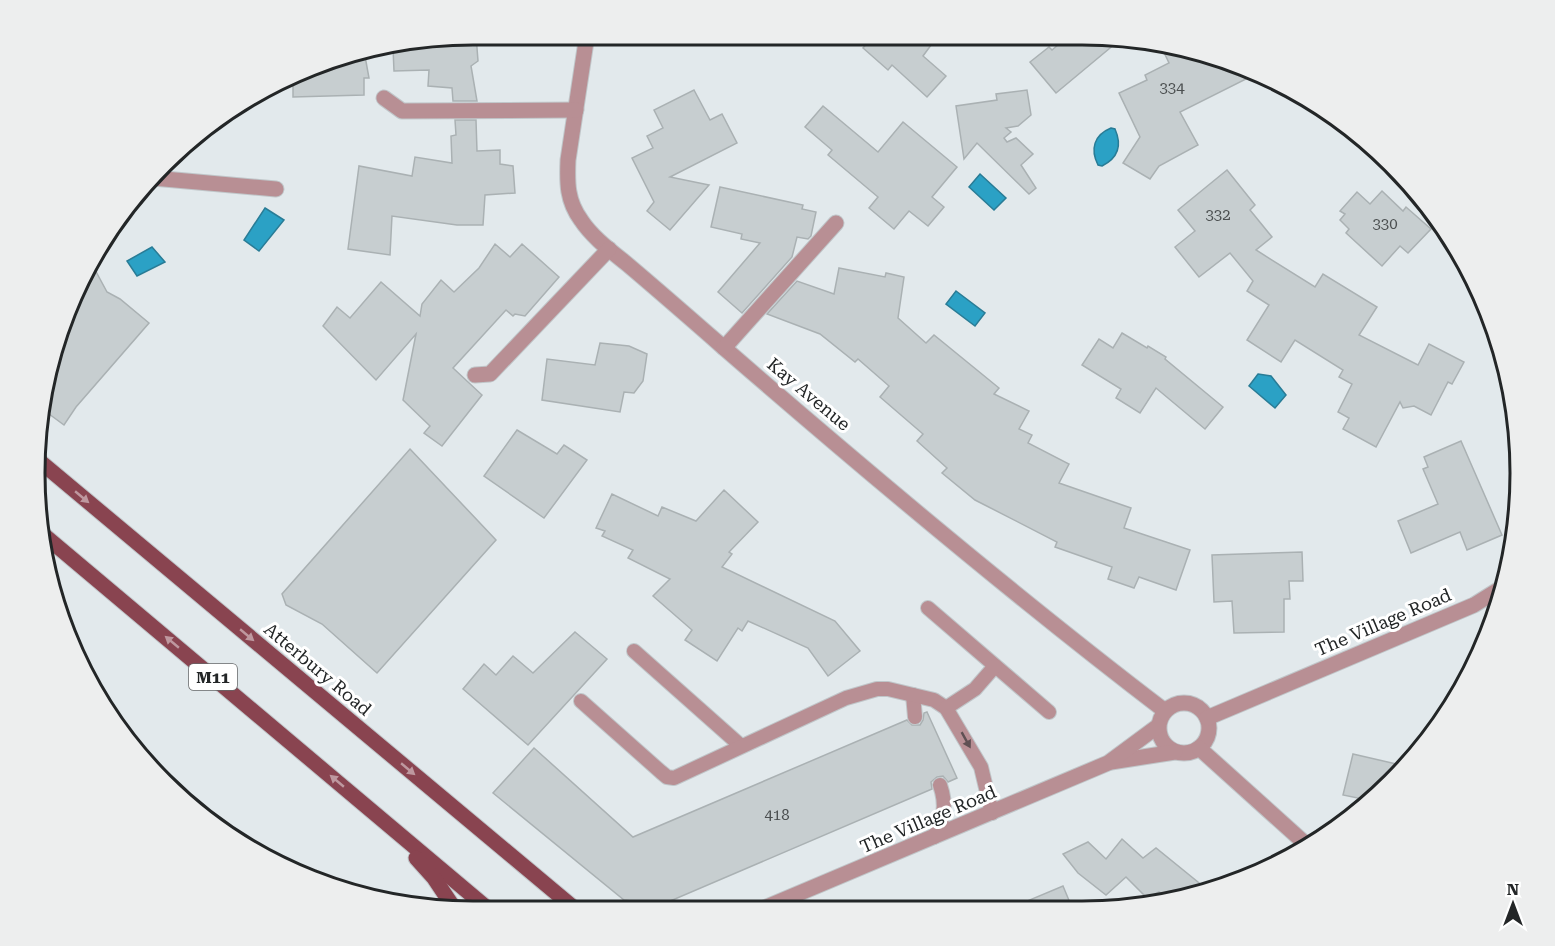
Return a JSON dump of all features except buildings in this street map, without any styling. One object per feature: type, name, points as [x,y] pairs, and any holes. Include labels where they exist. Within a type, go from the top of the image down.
[{"type":"main road","name":"Atterbury Road","points":[[45,466],[566,901]]},
{"type":"main road","name":"M11","points":[[51,541],[479,901]]},
{"type":"main road","points":[[382,819],[434,878],[449,900]]},
{"type":"street","name":"Kay Avenue","points":[[586,45],[568,160],[570,202],[582,223],[724,348],[999,580],[1091,655],[1165,711]]},
{"type":"street","points":[[384,98],[402,111],[576,110]]},
{"type":"street","points":[[162,179],[276,189]]},
{"type":"street","points":[[724,348],[836,224]]},
{"type":"street","points":[[475,375],[490,374],[609,249]]},
{"type":"street","name":"The Village Road","points":[[1208,718],[1474,605],[1492,594]]},
{"type":"street","name":"The Village Road","points":[[1474,605],[1489,603]]},
{"type":"street","points":[[1188,703],[1196,705],[1208,718],[1209,735],[1199,748],[1183,753],[1175,752],[1108,763],[1158,726],[1165,711],[1171,705],[1188,703]]},
{"type":"street","points":[[1158,726],[1162,741],[1175,752]]},
{"type":"street","points":[[1199,748],[1302,840]]},
{"type":"street","name":"The Village Road","points":[[781,901],[1108,763]]},
{"type":"lane","points":[[928,608],[1049,712]]},
{"type":"lane","points":[[634,651],[741,746]]},
{"type":"lane","points":[[946,708],[975,689],[995,666]]},
{"type":"lane","points":[[581,701],[667,777],[681,777],[741,746],[861,693],[888,689],[933,700],[946,708],[981,767],[992,813]]},
{"type":"lane","points":[[913,695],[915,717]]},
{"type":"lane","points":[[934,837],[942,824],[945,808],[940,785]]},
{"type":"water","points":[[1111,128],[1115,129],[1117,135],[1117,150],[1107,163],[1102,166],[1098,165],[1094,153],[1095,143],[1101,134]]},
{"type":"water","points":[[980,174],[1006,198],[994,210],[969,187]]},
{"type":"water","points":[[265,208],[284,220],[259,251],[244,240]]},
{"type":"water","points":[[152,247],[165,262],[137,276],[127,261]]},
{"type":"water","points":[[956,291],[985,313],[975,326],[946,304]]},
{"type":"water","points":[[1258,374],[1271,376],[1286,395],[1275,408],[1249,386]]}]
